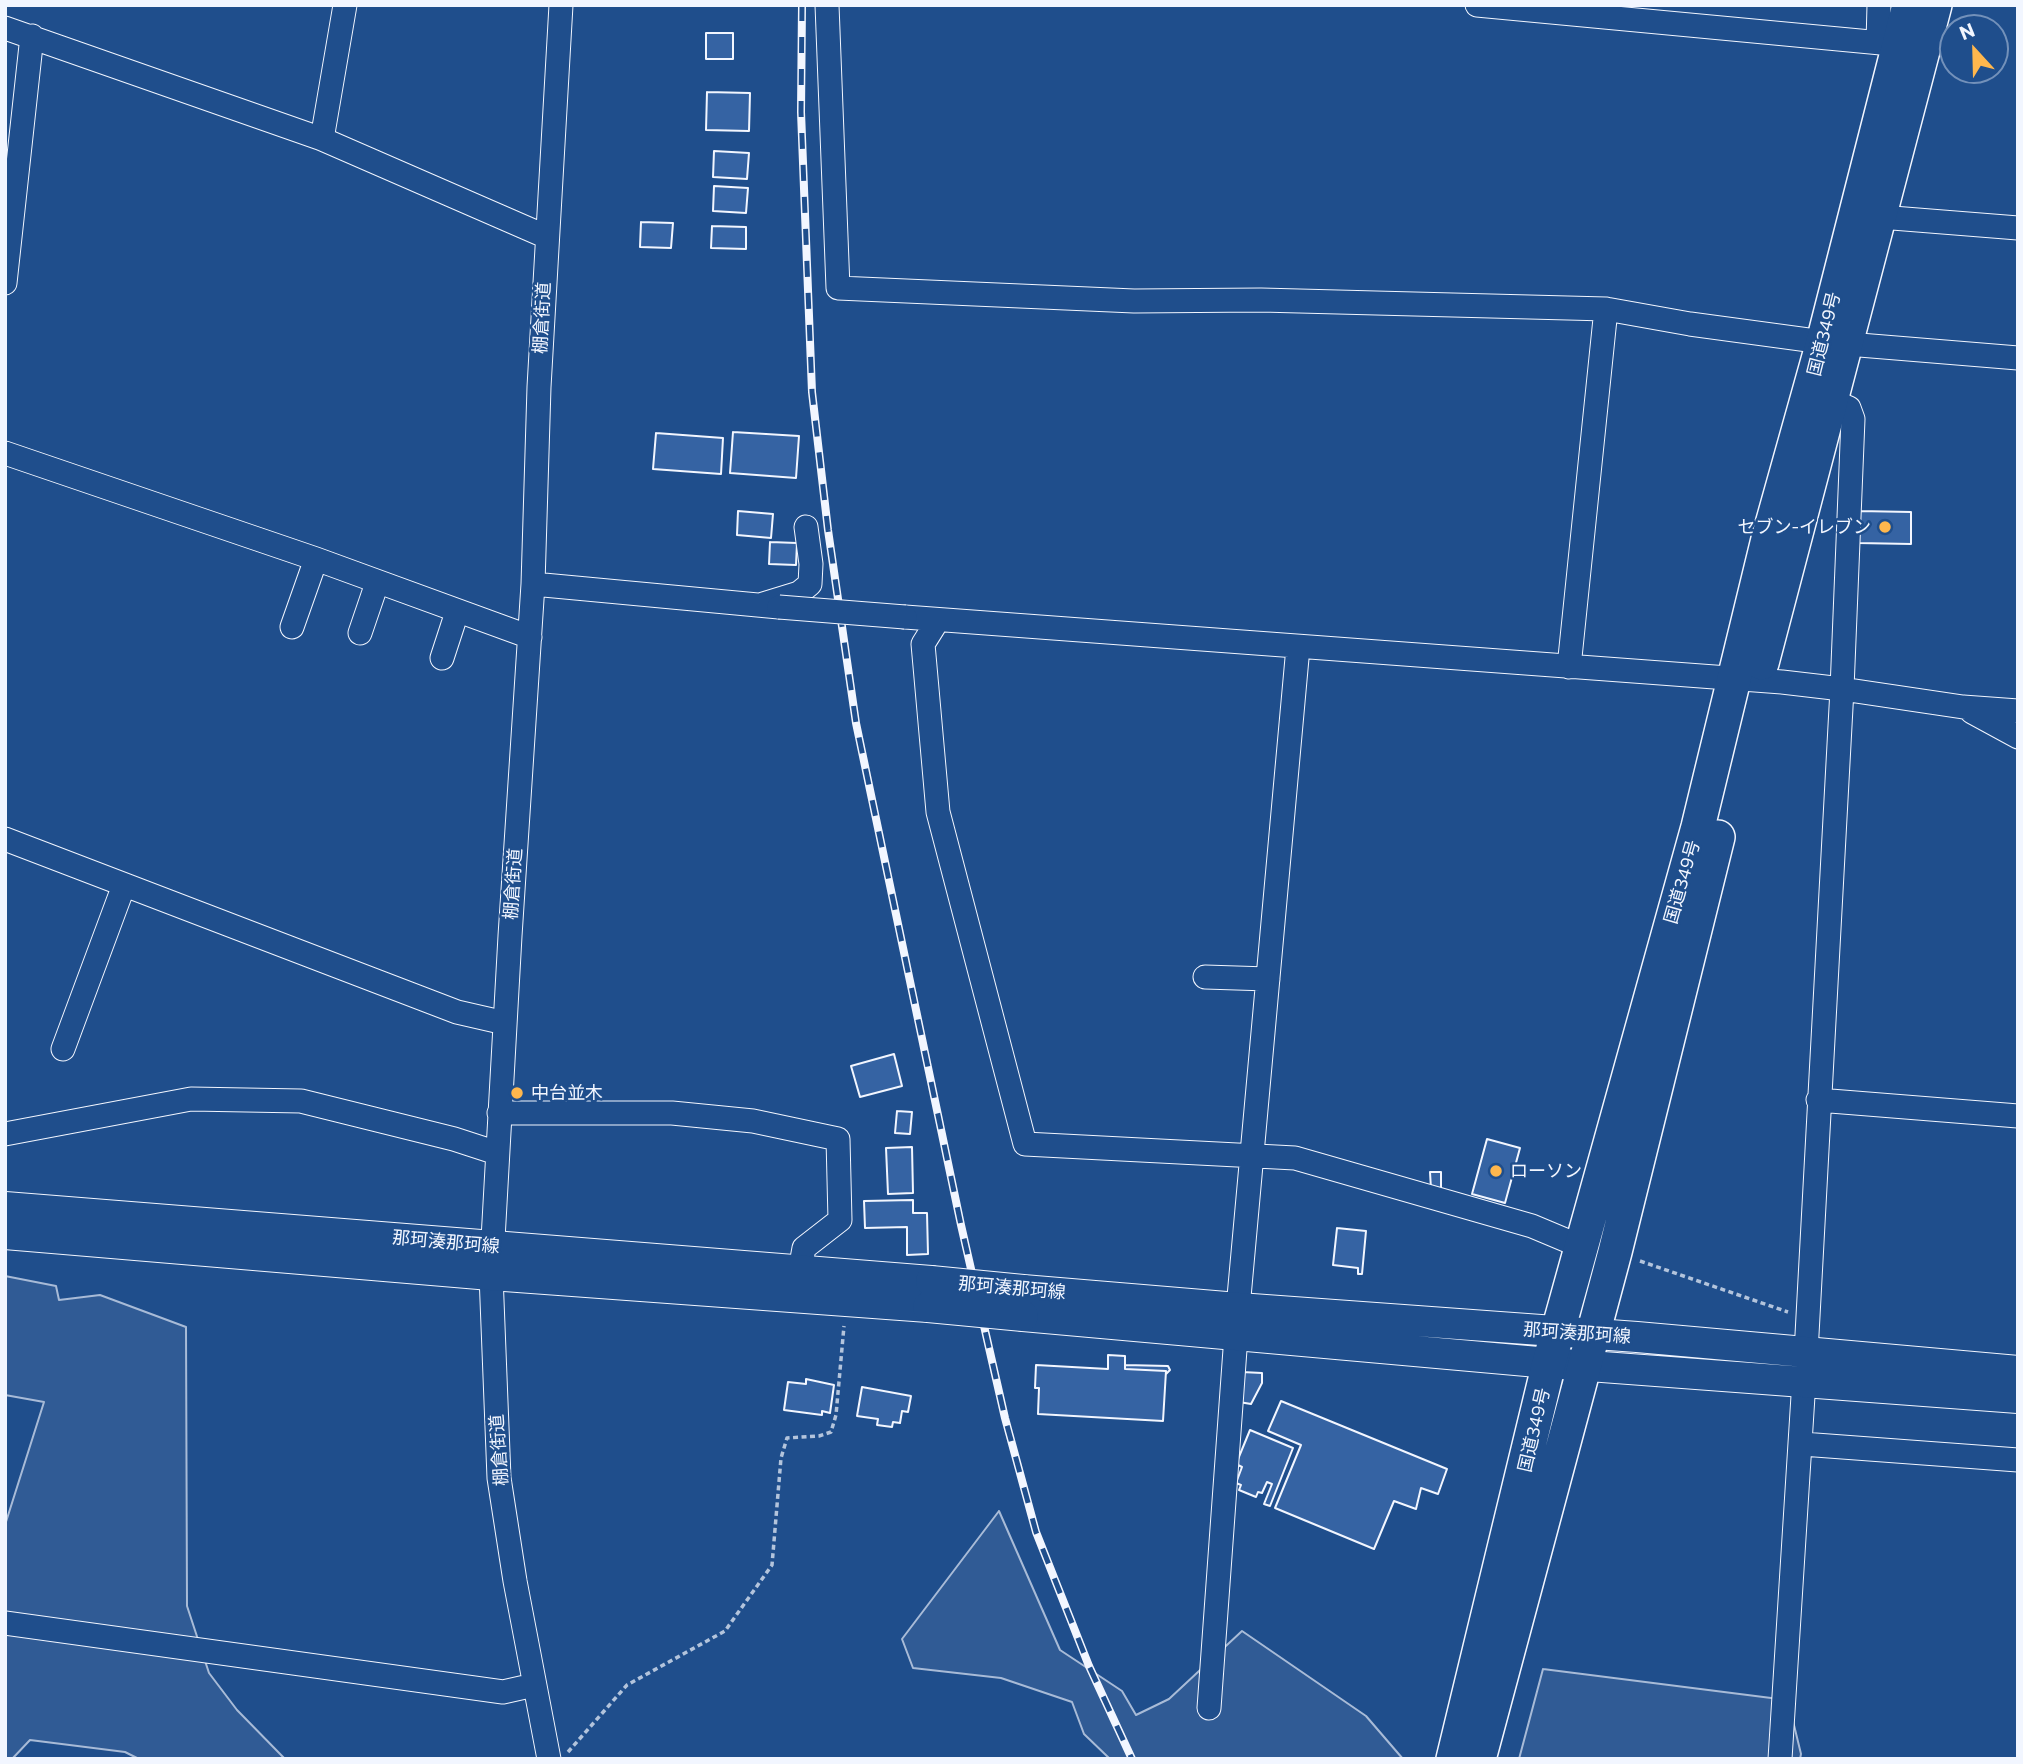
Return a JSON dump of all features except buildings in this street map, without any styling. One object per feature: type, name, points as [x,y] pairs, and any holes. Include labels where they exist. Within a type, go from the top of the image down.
[{"type":"highway","name":"国道349号","points":[[1453,1759],[1549,1363],[1698,827],[1746,681],[1830,400],[1834,343],[1909,5]]},
{"type":"highway","name":"国道349号","points":[[1479,1759],[1615,1252],[1746,681],[1769,535],[1880,217],[1900,45],[1935,5]]},
{"type":"main road","name":"那珂湊那珂線","points":[[5,1207],[800,1270],[929,1294]]},
{"type":"main road","name":"那珂湊那珂線","points":[[5,1234],[491,1275],[929,1294],[1238,1321],[1549,1363],[1589,1350],[1805,1367],[2018,1371]]},
{"type":"main road","name":"那珂湊那珂線","points":[[1238,1321],[1558,1331],[1589,1350]]},
{"type":"main road","name":"那珂湊那珂線","points":[[1805,1367],[2018,1398]]},
{"type":"street","points":[[322,139],[345,5]]},
{"type":"street","name":"棚倉街道","points":[[557,1756],[534,1685],[499,1478],[491,1275],[533,584],[539,387],[561,5]]},
{"type":"street","points":[[827,5],[838,288],[1134,301],[1261,300],[1606,309],[1690,324],[1834,343],[2018,358]]},
{"type":"street","points":[[1477,5],[1637,12],[1900,45]]},
{"type":"street","points":[[1879,5],[1900,45]]},
{"type":"street","points":[[5,28],[322,139],[547,237]]},
{"type":"street","points":[[5,283],[32,36]]},
{"type":"street","points":[[1880,217],[2018,228]]},
{"type":"street","points":[[1570,667],[1606,309]]},
{"type":"street","points":[[1780,1759],[1808,1319],[1842,689],[1853,419],[1849,408],[1830,400]]},
{"type":"street","points":[[5,453],[316,559],[530,637]]},
{"type":"street","points":[[770,606],[799,593],[810,584],[811,564],[806,527]]},
{"type":"street","points":[[292,626],[316,559]]},
{"type":"street","points":[[360,633],[377,583]]},
{"type":"street","points":[[533,584],[938,620],[1842,689],[1963,707],[2018,711]]},
{"type":"street","points":[[442,658],[457,612]]},
{"type":"street","points":[[938,620],[923,644],[938,812],[1025,1144],[1295,1158],[1532,1226],[1583,1247]]},
{"type":"street","points":[[1209,1708],[1238,1321],[1298,647]]},
{"type":"street","points":[[1963,707],[2018,737]]},
{"type":"street","points":[[5,839],[457,1012],[505,1023]]},
{"type":"street","points":[[63,1049],[124,885]]},
{"type":"street","points":[[1205,977],[1268,979]]},
{"type":"street","points":[[5,1134],[191,1099],[301,1101],[454,1139],[497,1153]]},
{"type":"street","points":[[1818,1100],[2018,1116]]},
{"type":"street","points":[[499,1112],[671,1113],[753,1121],[838,1139],[840,1220],[804,1248],[800,1270]]},
{"type":"street","points":[[1801,1444],[2018,1460]]},
{"type":"street","points":[[5,1623],[503,1692],[534,1685]]},
{"type":"path","points":[[1615,1252],[1808,1319]]},
{"type":"path","points":[[557,1756],[573,1749],[627,1685],[725,1631],[772,1565],[781,1458],[787,1438],[819,1436],[831,1432],[836,1415],[844,1327]]},
{"type":"shaded area","points":[[5,1276],[56,1286],[59,1300],[100,1295],[186,1327],[187,1606],[209,1673],[237,1710],[285,1759],[139,1759],[125,1752],[30,1740],[12,1759],[5,1759],[5,1525],[44,1402],[5,1395]]},
{"type":"shaded area","points":[[999,1511],[1060,1650],[1122,1691],[1136,1715],[1169,1699],[1242,1631],[1366,1716],[1403,1759],[1110,1759],[1084,1734],[1072,1702],[1001,1678],[913,1668],[902,1639]]},
{"type":"shaded area","points":[[1543,1669],[1779,1699],[1793,1721],[1800,1759],[1519,1759]]},
{"type":"railway","points":[[802,5],[801,112],[812,392],[828,530],[856,723],[961,1225],[1005,1418],[1036,1532],[1089,1666],[1132,1759]]},
{"type":"place","name":"セブン-イレブン","points":[[1885,527]]},
{"type":"place","name":"中台並木","points":[[517,1093]]},
{"type":"place","name":"ローソン","points":[[1496,1171]]}]
